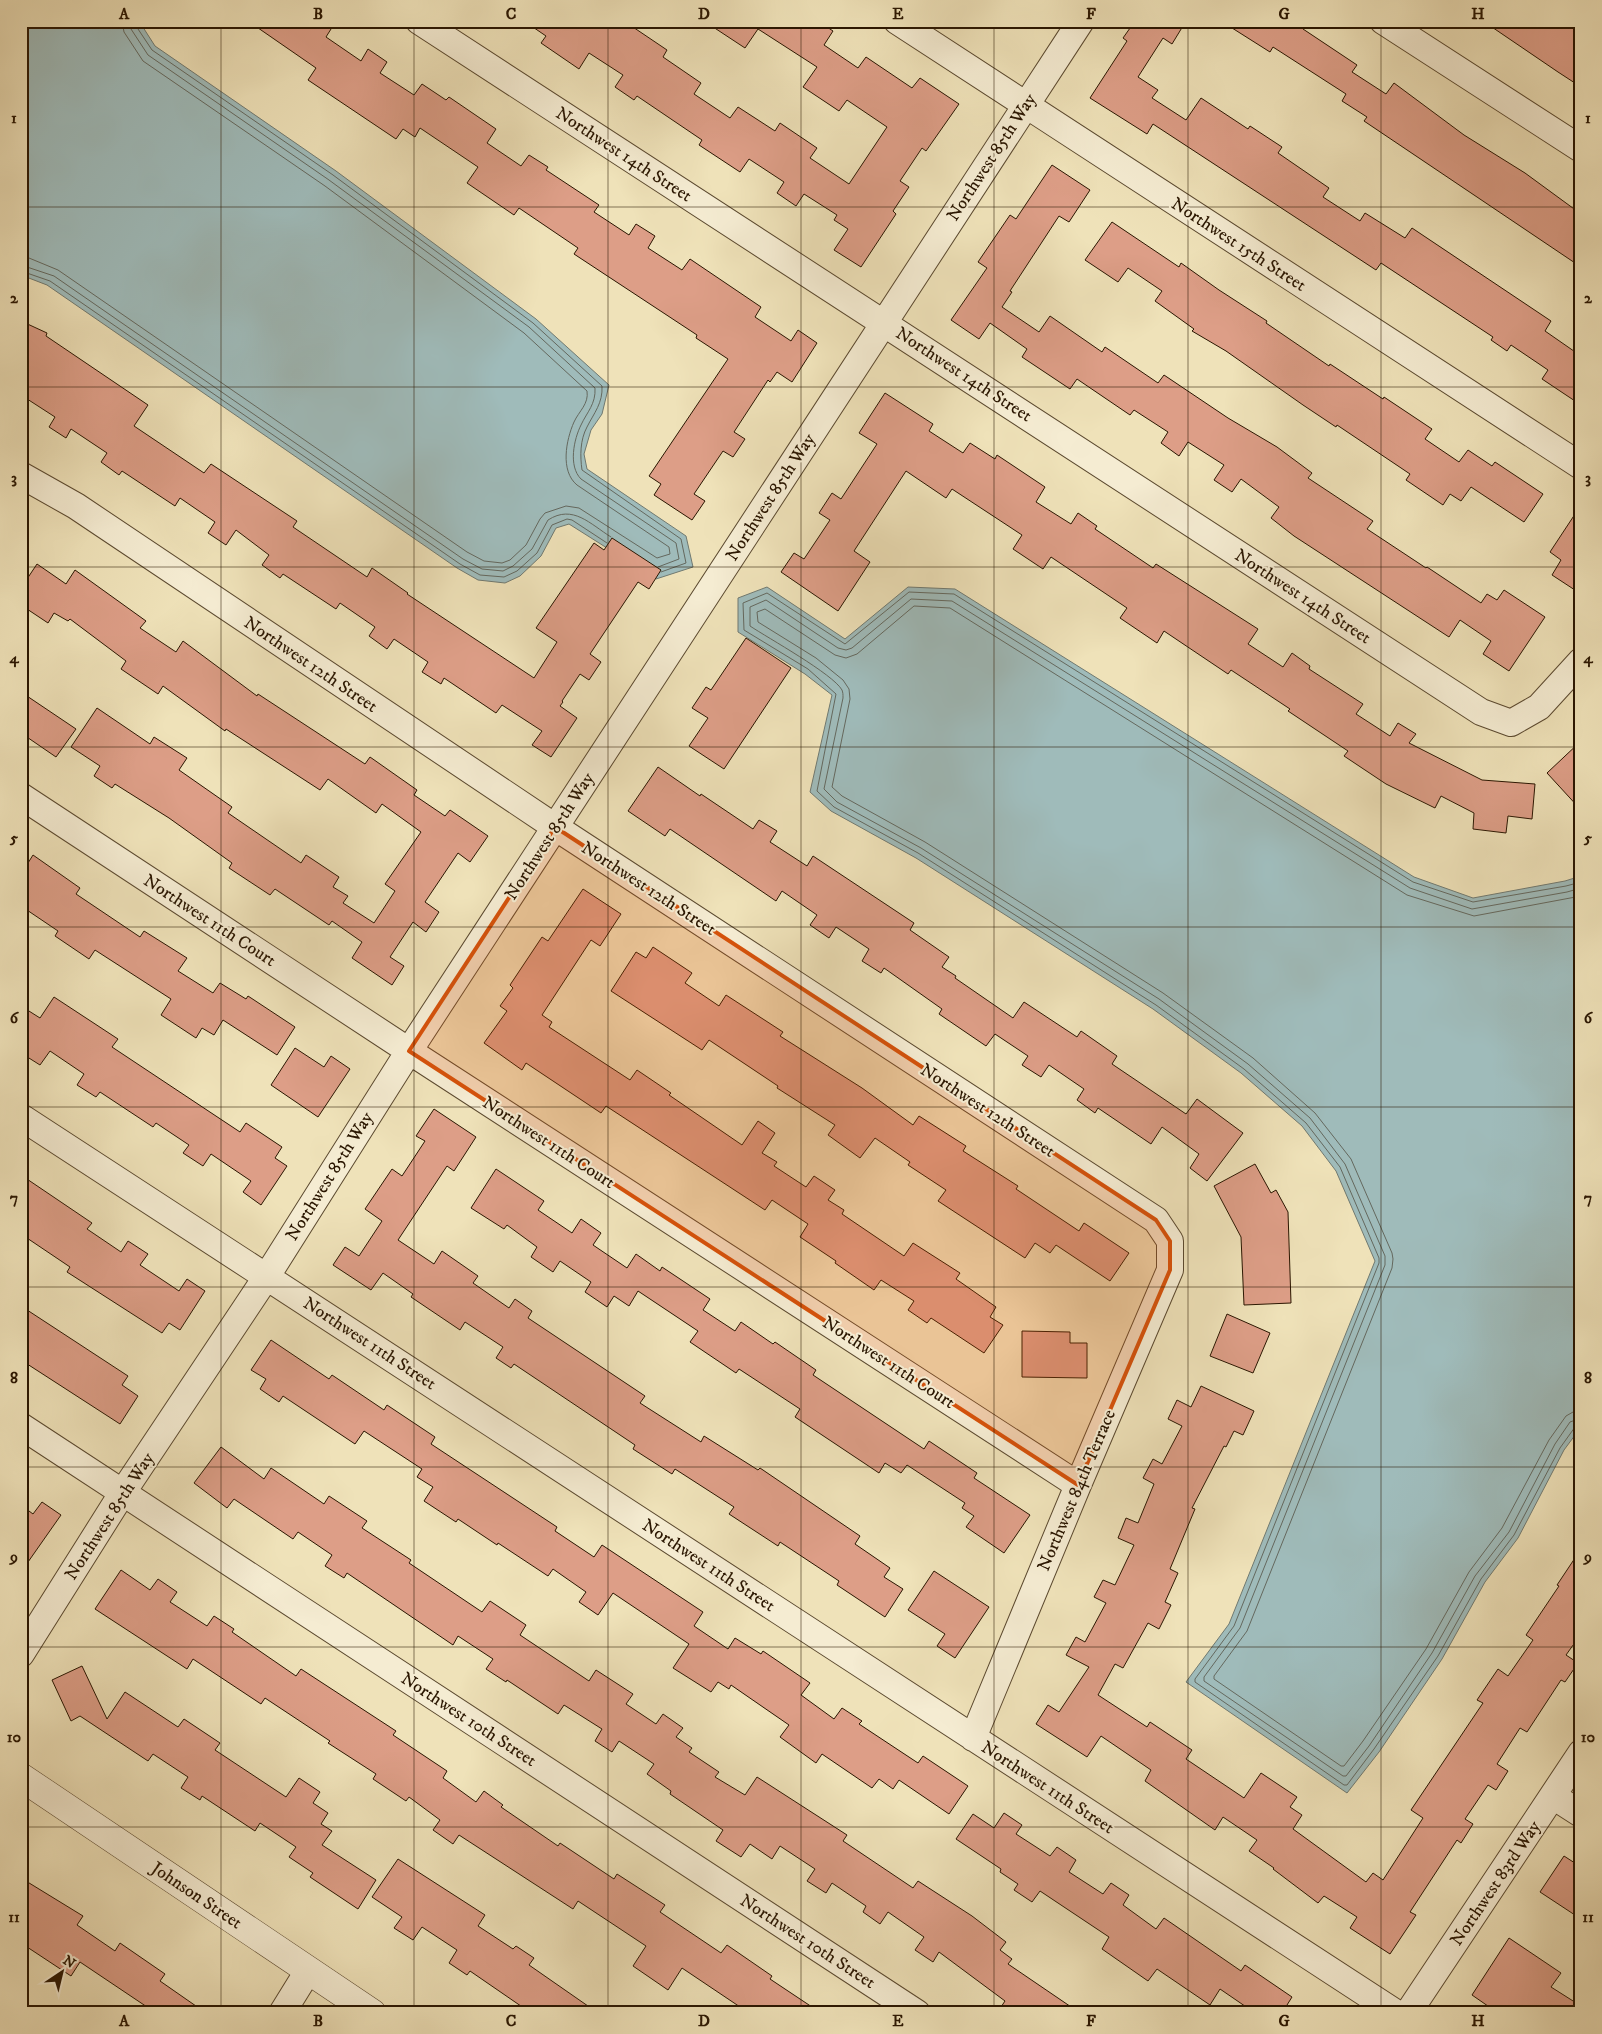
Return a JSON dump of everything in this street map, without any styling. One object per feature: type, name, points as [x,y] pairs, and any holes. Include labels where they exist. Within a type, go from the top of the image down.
[{"type":"street","name":"Northwest 14th Street","points":[[419,21],[1481,712],[1511,723],[1539,707],[1581,662]]},
{"type":"street","name":"Northwest 15th Street","points":[[897,21],[1581,466]]},
{"type":"street","name":"Northwest 85th Way","points":[[21,1654],[123,1492],[266,1276],[409,1051],[1081,21]]},
{"type":"street","points":[[1383,21],[1581,149]]},
{"type":"street","name":"Northwest 12th Street","points":[[21,474],[76,506],[555,827],[1156,1220],[1170,1241]]},
{"type":"street","name":"Northwest 11th Court","points":[[21,796],[409,1051],[1078,1485]]},
{"type":"street","name":"Northwest 11th Street","points":[[21,1117],[1396,2013]]},
{"type":"street","name":"Northwest 84th Terrace","points":[[973,1738],[1170,1270],[1170,1241]]},
{"type":"street","name":"Northwest 10th Street","points":[[21,1426],[917,2013]]},
{"type":"street","name":"Northwest 83rd Way","points":[[1408,2013],[1581,1753]]},
{"type":"street","name":"Johnson Street","points":[[21,1776],[372,2013]]},
{"type":"street","points":[[1553,1796],[1581,1814]]},
{"type":"street","points":[[282,2013],[308,1970]]},
{"type":"highlighted area","points":[[555,827],[1156,1220],[1170,1241],[1170,1270],[1078,1485],[409,1051]]},
{"type":"water","points":[[21,21],[139,21],[155,46],[336,171],[536,319],[609,385],[602,414],[591,430],[584,454],[587,469],[686,536],[693,567],[656,579],[569,524],[556,528],[541,556],[520,576],[505,583],[478,580],[457,568],[47,285],[21,275]]},
{"type":"water","points":[[767,587],[845,639],[908,587],[955,589],[1414,877],[1473,898],[1565,881],[1581,876],[1581,1427],[1564,1450],[1518,1538],[1485,1582],[1442,1659],[1379,1752],[1347,1793],[1186,1682],[1229,1624],[1375,1261],[1336,1171],[1302,1126],[1241,1073],[1153,1009],[916,858],[831,811],[810,792],[832,695],[805,674],[738,632],[738,598]]},
{"type":"building","points":[[248,21],[336,21],[326,37],[361,61],[368,49],[387,62],[380,73],[414,95],[422,84],[446,100],[449,97],[496,129],[487,143],[521,166],[529,155],[548,167],[546,170],[599,205],[594,212],[629,235],[636,224],[655,236],[648,248],[682,270],[690,259],[761,307],[755,317],[791,341],[798,330],[817,343],[792,382],[777,372],[770,382],[768,380],[734,432],[745,439],[733,457],[723,451],[694,494],[705,501],[692,520],[654,495],[661,484],[649,476],[728,359],[696,338],[697,335],[574,254],[578,248],[519,208],[514,215],[467,183],[478,167],[420,128],[415,137],[403,129],[396,139],[308,80],[316,68]]},
{"type":"building","points":[[524,21],[624,21],[667,50],[663,57],[701,83],[694,94],[730,118],[738,107],[775,131],[780,123],[817,148],[810,158],[849,184],[887,127],[847,100],[839,111],[803,87],[817,67],[758,29],[745,48],[704,21],[818,21],[833,31],[824,45],[858,68],[866,57],[912,88],[920,78],[959,104],[926,151],[922,148],[900,181],[909,187],[893,211],[896,214],[861,267],[834,250],[848,229],[834,220],[837,215],[804,194],[796,206],[777,193],[784,182],[749,159],[740,172],[699,145],[702,140],[637,96],[634,100],[615,87],[623,75],[589,53],[579,69],[541,43],[546,36]]},
{"type":"building","points":[[1135,21],[1186,21],[1172,44],[1163,38],[1138,77],[1158,90],[1152,98],[1186,120],[1201,98],[1248,129],[1250,126],[1282,147],[1278,153],[1329,188],[1323,197],[1360,221],[1365,213],[1405,238],[1412,228],[1551,321],[1545,331],[1581,356],[1581,405],[1542,379],[1548,370],[1511,345],[1507,351],[1491,340],[1493,337],[1381,263],[1376,270],[1153,124],[1147,134],[1090,98],[1127,41],[1123,38]]},
{"type":"building","points":[[1221,21],[1309,21],[1303,29],[1357,65],[1352,72],[1386,94],[1394,83],[1464,135],[1525,173],[1581,214],[1581,267],[1364,121],[1367,117],[1342,101],[1346,94],[1273,47],[1270,52]]},
{"type":"building","points":[[1483,21],[1581,21],[1581,87],[1558,72]]},
{"type":"building","points":[[1052,165],[1090,190],[1069,222],[1059,216],[1010,291],[1012,292],[1002,307],[1039,332],[1050,316],[1102,352],[1105,347],[1158,383],[1164,375],[1228,418],[1277,447],[1312,473],[1308,478],[1373,521],[1367,529],[1481,603],[1487,594],[1497,600],[1504,590],[1545,617],[1509,671],[1483,654],[1491,641],[1460,620],[1449,637],[1294,536],[1271,518],[1279,507],[1241,479],[1232,492],[1214,480],[1224,465],[1188,442],[1179,456],[1161,443],[1168,432],[1134,410],[1130,415],[1077,379],[1070,389],[1022,357],[1027,349],[990,323],[979,339],[951,320],[987,268],[978,262],[1010,215],[1016,219]]},
{"type":"building","points":[[1112,222],[1179,267],[1181,263],[1267,321],[1266,323],[1329,366],[1330,364],[1383,399],[1384,397],[1432,429],[1425,439],[1459,462],[1468,450],[1492,466],[1495,462],[1543,494],[1524,522],[1471,487],[1461,501],[1450,494],[1443,505],[1406,480],[1410,474],[1337,425],[1336,427],[1303,405],[1226,351],[1192,331],[1194,329],[1155,301],[1162,291],[1128,268],[1118,282],[1085,260]]},
{"type":"building","points":[[21,321],[47,333],[46,336],[148,405],[134,426],[204,473],[211,464],[297,521],[293,527],[367,577],[372,568],[407,594],[534,678],[557,642],[536,628],[594,543],[604,550],[612,538],[661,570],[649,589],[638,582],[590,654],[601,662],[589,680],[580,674],[562,701],[560,706],[577,718],[551,757],[532,745],[542,731],[502,705],[496,713],[444,678],[441,684],[422,672],[428,662],[394,639],[387,649],[369,636],[375,627],[340,603],[336,609],[283,574],[280,578],[262,565],[269,555],[236,530],[226,545],[208,533],[215,522],[180,498],[175,506],[122,471],[119,475],[101,462],[107,453],[71,429],[66,438],[49,427],[55,417],[21,395]]},
{"type":"building","points":[[885,393],[933,424],[929,431],[963,453],[970,443],[995,459],[997,455],[1045,487],[1036,502],[1071,524],[1078,513],[1097,526],[1095,529],[1153,568],[1156,564],[1258,629],[1248,644],[1283,667],[1292,653],[1310,666],[1309,669],[1363,704],[1356,714],[1390,736],[1398,723],[1416,734],[1409,743],[1482,780],[1535,784],[1532,819],[1508,816],[1506,833],[1473,829],[1474,813],[1441,796],[1435,808],[1386,784],[1344,756],[1348,751],[1288,711],[1290,709],[1231,670],[1228,674],[1164,631],[1157,643],[1120,618],[1127,608],[1051,557],[1043,569],[1013,549],[1022,535],[952,489],[946,498],[906,471],[854,551],[870,562],[838,611],[781,572],[794,553],[804,559],[830,520],[819,513],[832,493],[841,499],[877,444],[859,433]]},
{"type":"building","points":[[1581,505],[1581,594],[1552,575],[1561,560],[1550,552]]},
{"type":"building","points":[[37,564],[66,584],[75,570],[146,621],[140,628],[176,652],[183,641],[257,696],[258,694],[365,764],[370,757],[417,790],[414,795],[445,816],[450,810],[488,836],[470,862],[458,853],[425,902],[439,912],[426,932],[413,922],[390,957],[404,966],[392,985],[352,958],[362,942],[332,921],[329,925],[275,889],[270,895],[229,868],[232,863],[169,818],[115,784],[112,788],[94,776],[100,766],[71,747],[97,708],[150,744],[154,737],[187,758],[179,770],[232,807],[228,813],[301,863],[306,855],[339,877],[333,887],[348,896],[343,903],[374,923],[395,891],[385,884],[421,832],[382,804],[376,813],[328,779],[320,790],[226,729],[225,731],[163,686],[158,694],[121,669],[126,661],[70,619],[68,621],[54,613],[48,623],[21,605],[21,588]]},
{"type":"building","points":[[746,638],[791,668],[724,769],[689,746],[708,718],[692,708],[706,687],[711,690]]},
{"type":"building","points":[[21,692],[76,729],[56,757],[21,733]]},
{"type":"building","points":[[1581,741],[1581,810],[1547,773]]},
{"type":"building","points":[[658,767],[753,829],[759,820],[777,831],[770,842],[807,866],[813,856],[914,923],[910,930],[949,957],[942,967],[1013,1018],[1024,1002],[1077,1037],[1081,1031],[1117,1056],[1112,1064],[1186,1114],[1197,1099],[1243,1133],[1207,1181],[1190,1168],[1199,1154],[1162,1127],[1151,1144],[1098,1108],[1095,1113],[1077,1100],[1084,1089],[1049,1065],[1041,1077],[1022,1065],[1028,1056],[995,1034],[986,1046],[939,1014],[942,1009],[884,968],[881,973],[862,961],[869,949],[836,927],[829,938],[810,925],[817,915],[782,891],[776,901],[670,829],[665,836],[628,811]]},
{"type":"building","points":[[33,855],[80,888],[76,894],[140,937],[144,931],[187,958],[178,971],[213,993],[220,983],[246,999],[248,996],[295,1027],[277,1055],[223,1020],[214,1035],[202,1028],[196,1038],[161,1015],[171,999],[95,950],[89,959],[55,936],[58,931],[21,906],[21,859],[28,863]]},
{"type":"building","points":[[583,889],[621,914],[600,946],[591,940],[542,1015],[552,1022],[549,1027],[630,1080],[637,1070],[671,1093],[669,1095],[742,1145],[758,1121],[775,1133],[762,1153],[777,1162],[774,1166],[806,1187],[814,1176],[835,1190],[828,1200],[844,1210],[842,1214],[904,1256],[913,1243],[960,1273],[956,1279],[996,1307],[990,1317],[1003,1325],[984,1353],[931,1318],[927,1323],[908,1310],[914,1301],[881,1280],[874,1290],[835,1263],[836,1261],[800,1237],[808,1224],[772,1200],[765,1210],[606,1106],[601,1113],[526,1063],[522,1070],[484,1043],[507,1011],[500,1006],[513,988],[510,985],[542,937],[548,941]]},
{"type":"building","points":[[653,947],[692,973],[685,983],[719,1006],[726,995],[783,1032],[780,1036],[862,1088],[913,1125],[919,1116],[966,1146],[963,1151],[1018,1186],[1016,1189],[1079,1231],[1084,1223],[1129,1253],[1110,1281],[1056,1245],[1050,1253],[1035,1243],[1025,1258],[938,1201],[946,1190],[908,1165],[910,1162],[875,1138],[860,1158],[828,1135],[835,1125],[777,1088],[778,1086],[709,1040],[702,1050],[611,991],[636,952],[646,958]]},
{"type":"building","points":[[54,997],[118,1039],[112,1047],[240,1132],[246,1123],[282,1147],[275,1158],[287,1166],[261,1205],[243,1192],[251,1181],[211,1154],[203,1166],[183,1153],[189,1145],[156,1123],[153,1127],[100,1092],[96,1097],[77,1085],[84,1074],[50,1051],[40,1065],[21,1053],[21,1006],[40,1018]]},
{"type":"building","points":[[295,1048],[324,1067],[331,1056],[350,1069],[318,1117],[271,1085]]},
{"type":"building","points":[[434,1109],[476,1137],[454,1171],[447,1166],[398,1240],[434,1264],[442,1251],[478,1276],[473,1283],[509,1308],[515,1299],[532,1311],[528,1318],[645,1396],[640,1403],[701,1442],[704,1436],[758,1470],[760,1468],[860,1536],[855,1544],[890,1568],[884,1577],[903,1589],[885,1617],[837,1585],[839,1581],[780,1542],[778,1546],[729,1514],[734,1507],[675,1469],[672,1474],[633,1449],[635,1445],[514,1364],[511,1368],[496,1358],[503,1347],[465,1322],[460,1330],[411,1297],[413,1294],[383,1273],[371,1290],[333,1265],[345,1247],[359,1256],[382,1221],[365,1209],[392,1169],[402,1176],[425,1141],[416,1136]]},
{"type":"building","points":[[1255,1164],[1271,1193],[1276,1190],[1288,1212],[1291,1303],[1244,1305],[1241,1237],[1214,1186]]},
{"type":"building","points":[[496,1169],[544,1201],[538,1210],[572,1233],[581,1219],[601,1233],[593,1245],[627,1268],[636,1254],[660,1271],[662,1267],[710,1299],[703,1310],[735,1331],[741,1322],[816,1370],[813,1375],[924,1449],[929,1441],[977,1473],[974,1478],[1030,1515],[1004,1553],[966,1527],[974,1516],[962,1508],[965,1503],[907,1465],[901,1473],[885,1463],[879,1473],[795,1417],[800,1409],[739,1369],[736,1373],[690,1342],[698,1331],[638,1291],[629,1306],[614,1296],[607,1307],[585,1292],[591,1282],[560,1261],[553,1272],[531,1257],[537,1247],[507,1225],[504,1229],[471,1208]]},
{"type":"building","points":[[21,1175],[92,1223],[87,1229],[121,1252],[128,1241],[148,1254],[140,1265],[179,1291],[187,1279],[205,1291],[180,1330],[169,1323],[162,1333],[67,1272],[70,1267],[21,1234]]},
{"type":"building","points":[[21,1306],[128,1376],[122,1385],[138,1396],[120,1424],[21,1360]]},
{"type":"building","points":[[1227,1314],[1270,1333],[1253,1373],[1210,1356]]},
{"type":"building","points":[[1022,1331],[1070,1332],[1070,1343],[1087,1343],[1087,1378],[1022,1377]]},
{"type":"building","points":[[271,1340],[329,1379],[332,1375],[384,1410],[387,1405],[435,1437],[431,1444],[557,1527],[555,1531],[594,1557],[602,1545],[703,1612],[694,1626],[728,1649],[735,1638],[761,1654],[763,1651],[810,1683],[801,1695],[834,1719],[842,1708],[862,1721],[859,1724],[918,1763],[923,1756],[968,1786],[949,1814],[899,1780],[893,1789],[879,1779],[872,1788],[822,1754],[816,1763],[780,1737],[789,1725],[731,1685],[729,1689],[718,1682],[711,1692],[673,1668],[689,1644],[613,1593],[598,1615],[579,1602],[586,1592],[553,1569],[548,1576],[498,1543],[497,1545],[458,1519],[456,1522],[424,1501],[433,1487],[417,1477],[422,1469],[364,1431],[355,1444],[283,1396],[279,1402],[260,1389],[266,1379],[251,1370]]},
{"type":"building","points":[[1201,1386],[1254,1411],[1243,1435],[1234,1431],[1226,1447],[1224,1446],[1192,1508],[1195,1509],[1170,1569],[1178,1573],[1165,1602],[1171,1605],[1159,1629],[1148,1623],[1123,1668],[1115,1664],[1098,1695],[1147,1727],[1150,1722],[1192,1750],[1186,1759],[1244,1798],[1261,1773],[1297,1797],[1290,1807],[1302,1815],[1293,1829],[1366,1882],[1373,1873],[1383,1880],[1423,1818],[1411,1810],[1483,1703],[1477,1700],[1498,1669],[1508,1676],[1533,1640],[1526,1635],[1581,1549],[1581,1634],[1566,1655],[1578,1663],[1565,1682],[1561,1680],[1527,1732],[1520,1728],[1497,1764],[1508,1771],[1496,1790],[1488,1785],[1465,1819],[1473,1824],[1461,1843],[1457,1840],[1410,1912],[1416,1915],[1390,1954],[1350,1928],[1357,1917],[1324,1896],[1318,1903],[1249,1851],[1257,1840],[1223,1817],[1215,1830],[1145,1781],[1151,1770],[1101,1736],[1087,1757],[1036,1724],[1048,1705],[1059,1712],[1089,1667],[1066,1655],[1076,1637],[1085,1642],[1106,1603],[1094,1597],[1103,1580],[1115,1585],[1134,1545],[1118,1538],[1126,1518],[1138,1523],[1154,1484],[1143,1478],[1153,1459],[1162,1464],[1182,1426],[1168,1419],[1177,1400],[1191,1407]]},
{"type":"building","points":[[221,1447],[264,1479],[271,1468],[324,1504],[329,1496],[367,1521],[362,1528],[411,1560],[409,1563],[482,1612],[490,1601],[526,1625],[520,1635],[589,1681],[596,1670],[633,1694],[626,1704],[656,1724],[663,1714],[683,1728],[676,1737],[692,1748],[689,1752],[719,1772],[715,1777],[745,1795],[757,1777],[847,1835],[843,1841],[913,1888],[918,1881],[972,1916],[1006,1942],[1000,1950],[1012,1959],[1008,1964],[1080,2013],[997,2013],[1005,2001],[939,1952],[933,1962],[915,1950],[924,1937],[888,1912],[880,1924],[863,1912],[866,1906],[832,1883],[826,1893],[807,1881],[815,1869],[780,1846],[772,1859],[750,1844],[741,1857],[716,1841],[723,1830],[670,1794],[671,1791],[647,1774],[654,1764],[619,1741],[612,1752],[595,1741],[602,1729],[564,1705],[558,1714],[507,1680],[506,1682],[486,1669],[493,1659],[458,1636],[453,1645],[347,1573],[344,1578],[325,1566],[332,1555],[298,1532],[293,1539],[234,1499],[227,1508],[194,1483]]},
{"type":"building","points":[[42,1502],[61,1515],[21,1572],[21,1505],[33,1514]]},
{"type":"building","points":[[121,1570],[150,1590],[158,1579],[177,1592],[170,1602],[207,1626],[214,1616],[234,1629],[232,1632],[296,1676],[301,1669],[396,1731],[393,1735],[447,1771],[443,1778],[476,1802],[484,1791],[503,1805],[501,1807],[558,1846],[560,1843],[614,1879],[617,1874],[665,1905],[660,1912],[721,1953],[727,1945],[772,1976],[770,1979],[821,2013],[749,2013],[682,1968],[668,1990],[633,1966],[646,1946],[578,1901],[573,1909],[459,1835],[453,1844],[433,1830],[440,1820],[409,1797],[406,1801],[373,1779],[376,1774],[328,1743],[330,1741],[265,1698],[261,1704],[193,1659],[187,1669],[95,1609]]},
{"type":"building","points":[[934,1571],[989,1607],[955,1658],[937,1646],[945,1634],[908,1610]]},
{"type":"building","points":[[82,1666],[107,1719],[125,1692],[178,1727],[184,1719],[220,1743],[215,1750],[286,1797],[299,1778],[320,1792],[313,1803],[328,1813],[321,1824],[332,1831],[322,1845],[376,1880],[358,1909],[310,1877],[313,1873],[289,1857],[296,1847],[260,1823],[255,1831],[202,1796],[200,1800],[181,1788],[188,1777],[153,1754],[148,1761],[80,1716],[71,1721],[52,1680]]},
{"type":"building","points":[[1004,1813],[1022,1825],[1016,1834],[1050,1856],[1057,1847],[1076,1860],[1069,1872],[1103,1894],[1111,1883],[1129,1895],[1123,1905],[1156,1929],[1164,1918],[1241,1971],[1245,1965],[1292,1997],[1282,2013],[1255,2013],[1220,1989],[1210,2005],[1157,1969],[1148,1981],[1102,1949],[1109,1937],[1040,1891],[1032,1902],[1014,1890],[1018,1884],[1000,1872],[1001,1869],[956,1839],[973,1814],[994,1828]]},
{"type":"building","points":[[1564,1856],[1581,1867],[1581,1919],[1540,1892]]},
{"type":"building","points":[[398,1859],[485,1915],[478,1926],[513,1949],[516,1946],[534,1958],[529,1965],[598,2013],[531,2013],[470,1971],[467,1975],[449,1963],[457,1950],[422,1927],[413,1940],[394,1928],[402,1917],[372,1897]]},
{"type":"building","points":[[21,1878],[83,1916],[77,1925],[115,1951],[120,1943],[165,1974],[160,1981],[206,2013],[156,2013],[80,1962],[71,1976],[21,1943]]},
{"type":"building","points":[[1509,1938],[1561,1973],[1551,1987],[1581,2006],[1581,2013],[1498,2013],[1472,1995]]}]
